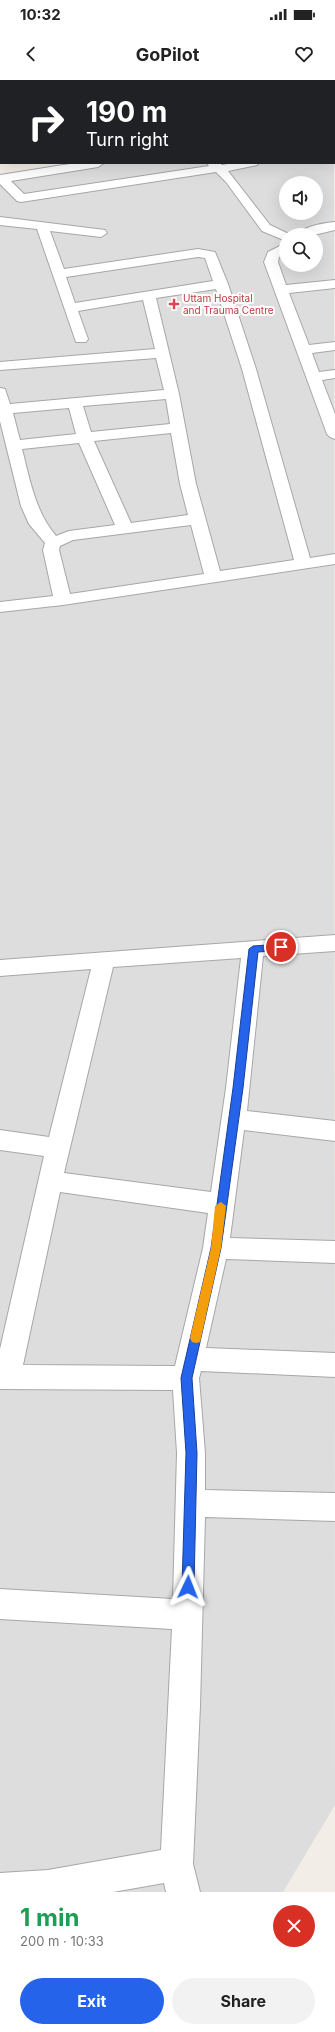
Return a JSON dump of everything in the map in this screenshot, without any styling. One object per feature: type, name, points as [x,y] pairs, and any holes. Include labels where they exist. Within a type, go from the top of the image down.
[{"type":"street","points":[[1,179],[92,164]]},
{"type":"street","points":[[7,201],[244,164]]},
{"type":"street","points":[[218,167],[230,179],[266,228],[279,234]]},
{"type":"street","points":[[1,179],[21,198]]},
{"type":"street","points":[[0,221],[101,233]]},
{"type":"street","points":[[42,226],[81,339]]},
{"type":"street","points":[[320,228],[335,226]]},
{"type":"street","points":[[279,252],[274,255],[271,262],[313,377],[331,410],[335,434]]},
{"type":"street","points":[[59,274],[203,253],[210,255],[221,284],[259,404],[303,563]]},
{"type":"street","points":[[70,308],[221,284]]},
{"type":"street","points":[[281,290],[335,284]]},
{"type":"street","points":[[149,295],[172,394],[188,484],[213,577]]},
{"type":"street","points":[[303,350],[335,346]]},
{"type":"street","points":[[0,366],[162,353]]},
{"type":"street","points":[[313,377],[335,374]]},
{"type":"street","points":[[0,392],[29,506],[37,524],[53,543]]},
{"type":"street","points":[[4,409],[172,394]]},
{"type":"street","points":[[75,403],[84,438],[125,528]]},
{"type":"street","points":[[14,445],[178,428]]},
{"type":"street","points":[[53,543],[69,536],[198,519]]},
{"type":"street","points":[[53,543],[51,550],[63,600]]},
{"type":"street","points":[[0,607],[63,600],[335,559]]},
{"type":"street","points":[[0,968],[335,943]]},
{"type":"street","points":[[0,1890],[180,1878],[179,1802],[185,1706],[191,1503],[189,1368],[216,1248],[234,1119],[253,949]]},
{"type":"street","points":[[104,960],[4,1377],[189,1368],[335,1365]]},
{"type":"street","points":[[234,1119],[335,1131]]},
{"type":"street","points":[[0,1140],[58,1148]]},
{"type":"street","points":[[50,1181],[221,1204]]},
{"type":"street","points":[[216,1248],[335,1252]]},
{"type":"street","points":[[191,1503],[335,1507]]},
{"type":"street","points":[[0,1604],[187,1615]]},
{"type":"shaded area","points":[[105,164],[334,164],[335,1805],[283,1892],[0,1892],[0,181]]},
{"type":"slow traffic","points":[[196,1338],[216,1248],[221,1206]]},
{"type":"place","name":"Uttam Hospital and Trauma Centre","points":[[174,304]]},
{"type":"route","points":[[188,1587],[191,1453],[186,1378],[216,1248],[238,1088],[253,949],[281,947]]}]
